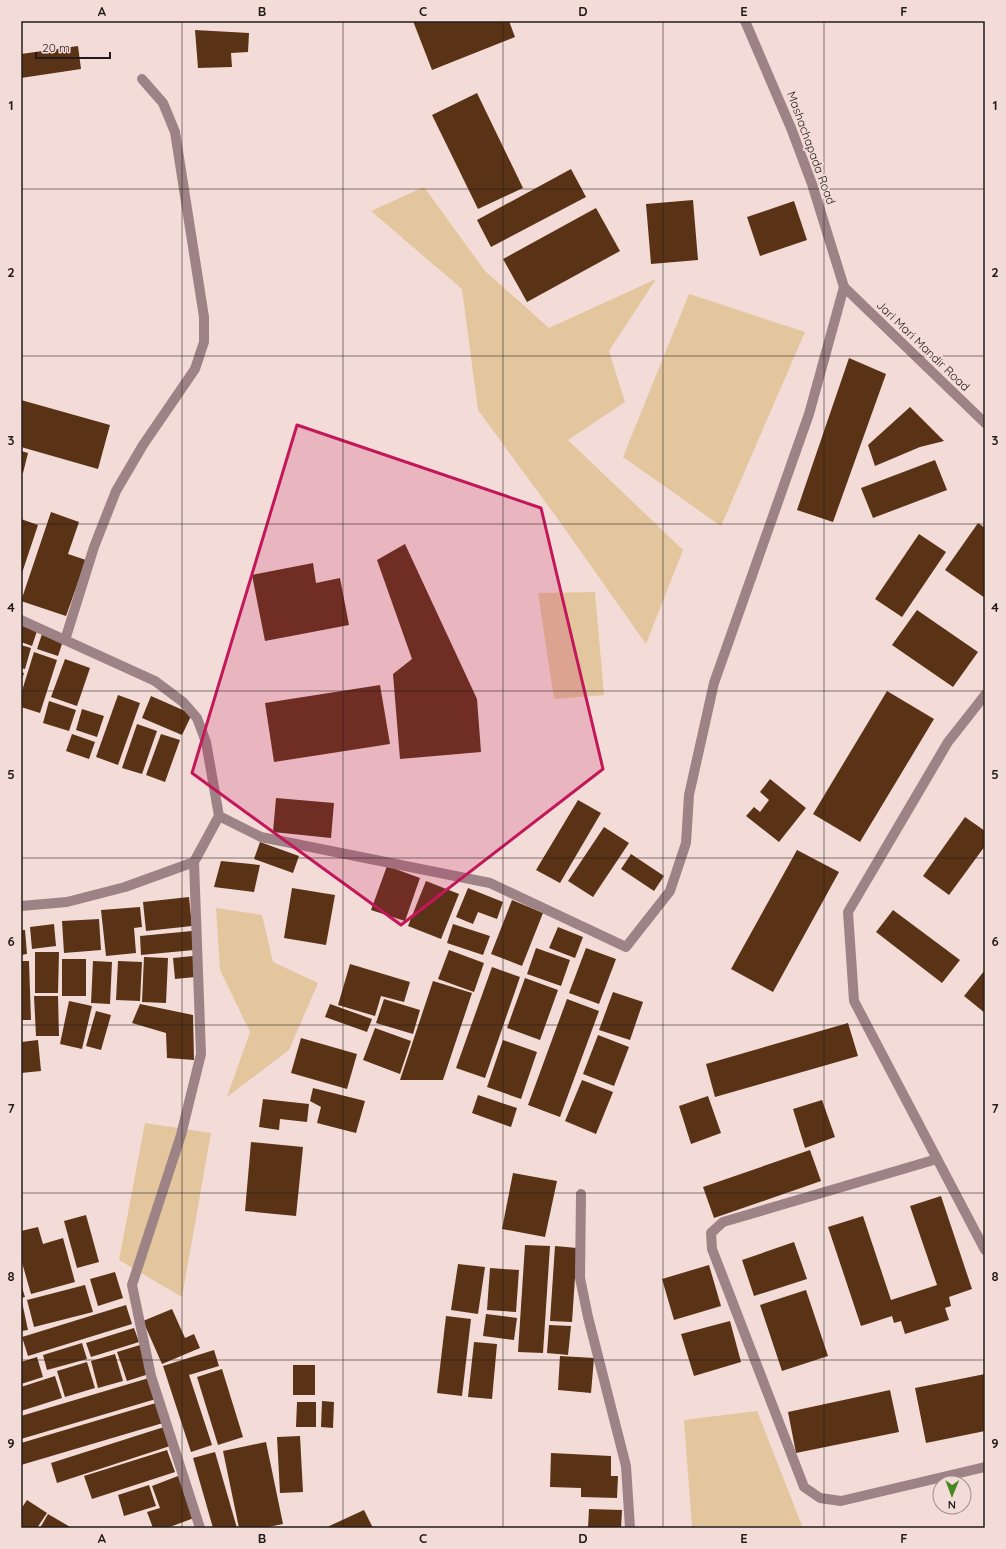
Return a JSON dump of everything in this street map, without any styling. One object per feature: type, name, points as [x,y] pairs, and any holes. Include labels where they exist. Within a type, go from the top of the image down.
[{"type":"street","name":"Mashachapada Road","points":[[745,21],[794,135],[812,184],[844,287]]},
{"type":"street","points":[[65,640],[94,547],[116,491],[143,445],[195,369],[204,342],[204,317],[175,132],[163,103],[142,79]]},
{"type":"street","name":"Jari Mari Mandir Road","points":[[844,287],[985,423]]},
{"type":"street","points":[[219,816],[261,837],[490,884],[626,946],[670,891],[686,842],[689,794],[714,683],[809,414],[844,287]]},
{"type":"street","points":[[21,620],[155,680],[183,702],[196,718],[206,742],[219,816],[194,862],[201,1054],[181,1135],[132,1285],[151,1376],[200,1528]]},
{"type":"street","points":[[985,695],[948,742],[848,912],[854,1001],[985,1250]]},
{"type":"street","points":[[21,906],[67,902],[125,887],[194,862]]},
{"type":"street","points":[[937,1159],[723,1222],[711,1233],[712,1249],[804,1487],[820,1498],[841,1501],[985,1468]]},
{"type":"street","points":[[581,1194],[580,1278],[588,1317],[626,1466],[630,1528]]},
{"type":"highlighted area","points":[[297,425],[541,508],[603,769],[401,925],[192,773]]},
{"type":"shaded area","points":[[424,187],[485,271],[549,328],[656,279],[609,351],[625,402],[568,440],[683,550],[646,644],[555,515],[478,410],[462,289],[371,211]]},
{"type":"shaded area","points":[[689,294],[805,332],[721,526],[623,457]]},
{"type":"shaded area","points":[[595,592],[604,695],[554,699],[538,593]]},
{"type":"shaded area","points":[[216,908],[262,915],[273,962],[318,983],[289,1050],[227,1097],[250,1032],[220,970]]},
{"type":"shaded area","points":[[145,1123],[211,1133],[182,1297],[119,1260]]},
{"type":"shaded area","points":[[757,1411],[803,1528],[692,1528],[684,1420]]},
{"type":"building","points":[[413,21],[509,21],[515,37],[432,70]]},
{"type":"building","points":[[195,30],[249,33],[248,52],[231,53],[232,67],[198,68]]},
{"type":"building","points":[[78,46],[81,69],[21,78],[21,54]]},
{"type":"building","points":[[477,93],[523,188],[478,209],[432,115]]},
{"type":"building","points":[[571,169],[586,197],[491,247],[477,220]]},
{"type":"building","points":[[693,200],[698,260],[651,264],[646,204]]},
{"type":"building","points":[[794,201],[807,240],[760,256],[747,217]]},
{"type":"building","points":[[596,208],[620,251],[527,302],[503,259]]},
{"type":"building","points":[[849,358],[886,374],[833,522],[797,510]]},
{"type":"building","points":[[21,400],[110,425],[98,469],[21,447]]},
{"type":"building","points":[[910,407],[944,441],[920,447],[875,466],[868,445]]},
{"type":"building","points":[[21,451],[28,453],[23,473],[21,473]]},
{"type":"building","points":[[935,460],[947,490],[873,518],[861,488]]},
{"type":"building","points":[[51,512],[79,522],[68,554],[86,560],[66,616],[21,601]]},
{"type":"building","points":[[21,519],[38,525],[21,576]]},
{"type":"building","points":[[978,523],[985,528],[985,598],[945,570]]},
{"type":"building","points":[[919,534],[946,552],[902,617],[875,599]]},
{"type":"building","points":[[405,544],[477,699],[481,752],[400,759],[393,674],[412,659],[377,560]]},
{"type":"building","points":[[313,563],[316,583],[340,578],[349,625],[265,641],[252,575]]},
{"type":"building","points":[[917,610],[978,652],[953,687],[892,645]]},
{"type":"building","points":[[21,623],[38,628],[32,646],[21,642]]},
{"type":"building","points":[[42,634],[63,641],[58,656],[37,649]]},
{"type":"building","points":[[21,645],[31,648],[25,669],[21,668]]},
{"type":"building","points":[[34,652],[57,660],[40,713],[21,707],[21,694]]},
{"type":"building","points":[[65,659],[90,668],[77,706],[51,697]]},
{"type":"building","points":[[21,672],[24,673],[21,682]]},
{"type":"building","points":[[380,685],[390,744],[274,762],[265,703]]},
{"type":"building","points":[[887,691],[934,719],[860,842],[813,814]]},
{"type":"building","points":[[118,695],[140,703],[118,765],[96,757]]},
{"type":"building","points":[[151,696],[192,714],[182,735],[142,718]]},
{"type":"building","points":[[49,701],[76,710],[69,731],[43,723]]},
{"type":"building","points":[[82,709],[104,716],[97,737],[76,730]]},
{"type":"building","points":[[137,724],[157,731],[142,774],[122,768]]},
{"type":"building","points":[[72,734],[95,742],[89,759],[66,751]]},
{"type":"building","points":[[161,734],[180,740],[165,782],[146,775]]},
{"type":"building","points":[[770,779],[806,808],[779,842],[746,816],[754,807],[760,812],[769,800],[760,792]]},
{"type":"building","points":[[276,798],[334,803],[331,838],[273,832]]},
{"type":"building","points":[[578,800],[601,813],[560,883],[536,870]]},
{"type":"building","points":[[965,817],[985,831],[985,846],[949,895],[923,876]]},
{"type":"building","points":[[604,827],[629,843],[593,897],[568,881]]},
{"type":"building","points":[[260,842],[299,856],[293,873],[254,859]]},
{"type":"building","points":[[797,850],[839,872],[773,992],[731,969]]},
{"type":"building","points":[[631,854],[664,876],[654,891],[621,869]]},
{"type":"building","points":[[221,861],[260,865],[254,892],[214,887]]},
{"type":"building","points":[[387,866],[420,878],[405,921],[371,910]]},
{"type":"building","points":[[426,881],[459,894],[441,939],[408,926]]},
{"type":"building","points":[[292,888],[335,895],[326,945],[284,938]]},
{"type":"building","points":[[468,888],[503,902],[497,919],[478,912],[473,924],[456,917]]},
{"type":"building","points":[[189,897],[192,926],[146,931],[143,902]]},
{"type":"building","points":[[512,900],[543,913],[522,966],[491,954]]},
{"type":"building","points":[[140,907],[142,927],[134,928],[136,953],[106,956],[101,910]]},
{"type":"building","points":[[893,910],[960,960],[942,983],[876,932]]},
{"type":"building","points":[[99,919],[101,950],[64,953],[62,921]]},
{"type":"building","points":[[54,924],[56,946],[32,949],[30,927]]},
{"type":"building","points":[[453,924],[490,936],[483,955],[447,943]]},
{"type":"building","points":[[558,927],[583,937],[575,958],[549,948]]},
{"type":"building","points":[[21,930],[25,930],[27,954],[21,955]]},
{"type":"building","points":[[192,931],[194,950],[141,955],[140,936]]},
{"type":"building","points":[[536,948],[570,960],[561,986],[527,974]]},
{"type":"building","points":[[586,948],[616,959],[599,1004],[569,993]]},
{"type":"building","points":[[449,950],[484,963],[474,992],[438,979]]},
{"type":"building","points":[[35,952],[59,952],[58,993],[35,993]]},
{"type":"building","points":[[193,956],[195,977],[175,979],[173,958]]},
{"type":"building","points":[[144,957],[168,958],[166,1003],[142,1002]]},
{"type":"building","points":[[62,959],[86,959],[86,996],[62,996]]},
{"type":"building","points":[[21,961],[29,961],[31,1020],[21,1020]]},
{"type":"building","points":[[93,961],[112,962],[110,1004],[91,1003]]},
{"type":"building","points":[[118,961],[142,962],[140,1001],[116,1000]]},
{"type":"building","points":[[350,964],[410,982],[404,1002],[381,996],[375,1016],[338,1005]]},
{"type":"building","points":[[492,967],[520,977],[485,1078],[456,1068]]},
{"type":"building","points":[[985,970],[985,1013],[964,996]]},
{"type":"building","points":[[525,978],[558,990],[540,1040],[507,1028]]},
{"type":"building","points":[[433,981],[472,993],[443,1080],[400,1080]]},
{"type":"building","points":[[613,992],[643,1002],[630,1040],[599,1030]]},
{"type":"building","points":[[34,996],[58,996],[59,1036],[36,1036]]},
{"type":"building","points":[[384,999],[420,1010],[413,1034],[376,1023]]},
{"type":"building","points":[[567,999],[599,1011],[560,1117],[528,1105]]},
{"type":"building","points":[[69,1001],[92,1006],[82,1049],[60,1044]]},
{"type":"building","points":[[140,1004],[193,1015],[194,1060],[167,1058],[166,1033],[132,1023]]},
{"type":"building","points":[[330,1004],[372,1019],[367,1032],[325,1017]]},
{"type":"building","points":[[96,1011],[111,1015],[101,1050],[86,1046]]},
{"type":"building","points":[[848,1023],[858,1056],[715,1097],[706,1064]]},
{"type":"building","points":[[375,1028],[411,1041],[400,1074],[363,1060]]},
{"type":"building","points":[[598,1035],[629,1047],[614,1086],[583,1074]]},
{"type":"building","points":[[301,1038],[357,1054],[347,1089],[291,1073]]},
{"type":"building","points":[[38,1040],[41,1071],[21,1073],[21,1042]]},
{"type":"building","points":[[503,1040],[537,1052],[521,1099],[487,1087]]},
{"type":"building","points":[[582,1080],[613,1092],[596,1134],[565,1121]]},
{"type":"building","points":[[313,1088],[365,1101],[356,1133],[317,1123],[321,1107],[310,1101]]},
{"type":"building","points":[[478,1095],[517,1108],[511,1127],[472,1113]]},
{"type":"building","points":[[708,1096],[721,1133],[691,1144],[679,1106]]},
{"type":"building","points":[[263,1099],[309,1104],[307,1122],[280,1119],[279,1130],[259,1127]]},
{"type":"building","points":[[822,1100],[835,1137],[805,1148],[793,1109]]},
{"type":"building","points":[[251,1142],[303,1147],[296,1216],[245,1211]]},
{"type":"building","points":[[810,1150],[821,1181],[714,1218],[703,1187]]},
{"type":"building","points":[[513,1173],[557,1181],[545,1237],[502,1229]]},
{"type":"building","points":[[941,1196],[972,1289],[949,1297],[951,1306],[945,1308],[949,1320],[905,1334],[901,1321],[894,1323],[892,1316],[861,1326],[828,1227],[863,1216],[891,1300],[937,1285],[910,1206]]},
{"type":"building","points":[[86,1215],[99,1262],[77,1268],[64,1221]]},
{"type":"building","points":[[38,1227],[43,1244],[63,1238],[75,1282],[31,1294],[21,1259],[21,1231]]},
{"type":"building","points":[[794,1242],[807,1279],[754,1296],[742,1260]]},
{"type":"building","points":[[525,1245],[550,1246],[543,1353],[518,1352]]},
{"type":"building","points":[[555,1246],[577,1248],[572,1322],[550,1321]]},
{"type":"building","points":[[458,1264],[485,1267],[478,1314],[451,1310]]},
{"type":"building","points":[[709,1265],[721,1306],[674,1320],[662,1279]]},
{"type":"building","points":[[490,1268],[519,1270],[516,1312],[487,1310]]},
{"type":"building","points":[[115,1272],[123,1298],[98,1306],[90,1279]]},
{"type":"building","points":[[21,1284],[25,1297],[21,1298]]},
{"type":"building","points":[[85,1285],[93,1312],[34,1327],[27,1300]]},
{"type":"building","points":[[806,1290],[828,1356],[782,1371],[760,1305]]},
{"type":"building","points":[[22,1302],[28,1330],[21,1331],[21,1303]]},
{"type":"building","points":[[126,1305],[132,1324],[28,1356],[22,1337]]},
{"type":"building","points":[[172,1309],[185,1338],[194,1334],[200,1348],[162,1364],[143,1321]]},
{"type":"building","points":[[486,1314],[517,1318],[514,1340],[483,1336]]},
{"type":"building","points":[[446,1316],[471,1319],[462,1396],[437,1393]]},
{"type":"building","points":[[730,1321],[741,1362],[694,1376],[681,1334]]},
{"type":"building","points":[[549,1325],[571,1326],[568,1355],[547,1353]]},
{"type":"building","points":[[134,1328],[139,1342],[91,1357],[86,1343]]},
{"type":"building","points":[[474,1342],[497,1344],[492,1399],[468,1397]]},
{"type":"building","points":[[82,1343],[87,1359],[47,1370],[43,1355]]},
{"type":"building","points":[[140,1345],[149,1374],[127,1381],[117,1352]]},
{"type":"building","points":[[214,1350],[219,1366],[189,1375],[212,1445],[191,1452],[163,1366]]},
{"type":"building","points":[[115,1354],[123,1381],[98,1388],[91,1361]]},
{"type":"building","points":[[560,1356],[594,1358],[591,1393],[558,1390]]},
{"type":"building","points":[[37,1357],[43,1377],[21,1384],[21,1362]]},
{"type":"building","points":[[87,1362],[95,1388],[65,1397],[57,1371]]},
{"type":"building","points":[[293,1365],[315,1365],[315,1395],[293,1395]]},
{"type":"building","points":[[222,1369],[243,1437],[218,1445],[197,1377]]},
{"type":"building","points":[[985,1374],[985,1431],[926,1443],[915,1388]]},
{"type":"building","points":[[55,1376],[62,1398],[21,1411],[21,1387]]},
{"type":"building","points":[[149,1378],[156,1399],[21,1439],[21,1416]]},
{"type":"building","points":[[890,1390],[899,1432],[796,1453],[788,1412]]},
{"type":"building","points":[[322,1401],[334,1402],[333,1428],[321,1427]]},
{"type":"building","points":[[297,1402],[316,1402],[316,1427],[296,1427]]},
{"type":"building","points":[[156,1403],[163,1423],[21,1465],[21,1443]]},
{"type":"building","points":[[164,1427],[170,1446],[57,1483],[51,1463]]},
{"type":"building","points":[[300,1436],[303,1492],[280,1493],[277,1437]]},
{"type":"building","points":[[266,1442],[283,1524],[263,1528],[239,1528],[223,1451]]},
{"type":"building","points":[[167,1450],[175,1472],[92,1499],[84,1476]]},
{"type":"building","points":[[215,1452],[237,1528],[213,1528],[193,1458]]},
{"type":"building","points":[[551,1453],[611,1456],[611,1476],[618,1476],[617,1498],[581,1497],[581,1488],[550,1487]]},
{"type":"building","points":[[178,1476],[194,1518],[167,1528],[153,1528],[147,1512],[160,1508],[152,1486]]},
{"type":"building","points":[[149,1485],[156,1506],[124,1516],[118,1495]]},
{"type":"building","points":[[27,1500],[47,1513],[37,1528],[21,1528],[21,1509]]},
{"type":"building","points":[[589,1509],[622,1510],[621,1528],[588,1528]]},
{"type":"building","points":[[364,1510],[373,1528],[325,1528]]},
{"type":"building","points":[[48,1514],[72,1528],[40,1528]]}]
